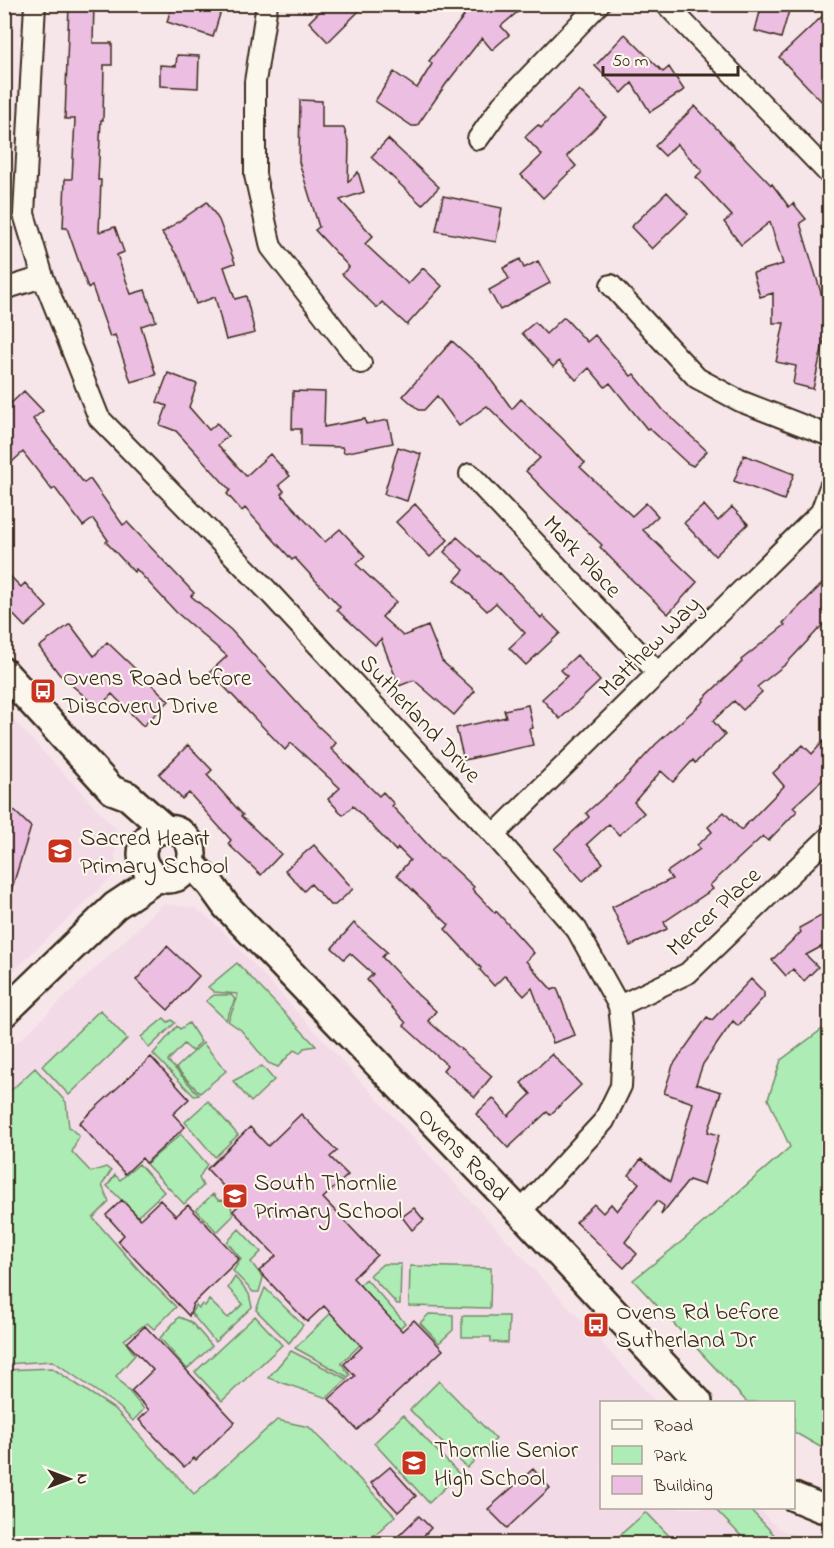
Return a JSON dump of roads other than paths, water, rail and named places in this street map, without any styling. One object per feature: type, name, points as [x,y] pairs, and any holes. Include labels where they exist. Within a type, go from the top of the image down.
[{"type":"street","points":[[267,4],[255,82],[255,175],[271,247],[361,363]]},
{"type":"street","points":[[478,139],[502,105],[599,4]]},
{"type":"street","points":[[666,4],[830,175]]},
{"type":"street","name":"Sutherland Drive","points":[[32,5],[24,214],[43,277],[99,417],[267,590],[494,835],[577,930],[619,1006],[623,1043],[621,1086],[604,1121],[520,1212]]},
{"type":"street","points":[[4,289],[43,277]]},
{"type":"street","points":[[611,285],[697,378],[740,401],[830,436]]},
{"type":"street","name":"Mark Place","points":[[470,474],[658,673]]},
{"type":"street","name":"Matthew Way","points":[[494,835],[821,512],[830,488]]},
{"type":"street","name":"Ovens Road","points":[[4,672],[112,790],[128,796],[162,859],[226,906],[520,1212],[697,1401]]},
{"type":"street","name":"Mercer Place","points":[[619,1006],[688,973],[830,836]]},
{"type":"street","points":[[4,1013],[162,859]]},
{"type":"street","points":[[795,1497],[821,1508],[830,1509]]},
{"type":"place","name":"Ovens Road before Discovery Drive","points":[[43,691]]},
{"type":"place","name":"Sacred Heart Primary School","points":[[60,851]]},
{"type":"place","name":"South Thornlie Primary School","points":[[235,1196]]},
{"type":"place","name":"Ovens Rd before Sutherland Dr","points":[[596,1325]]},
{"type":"place","name":"Thornlie Senior High School","points":[[414,1463]]}]
